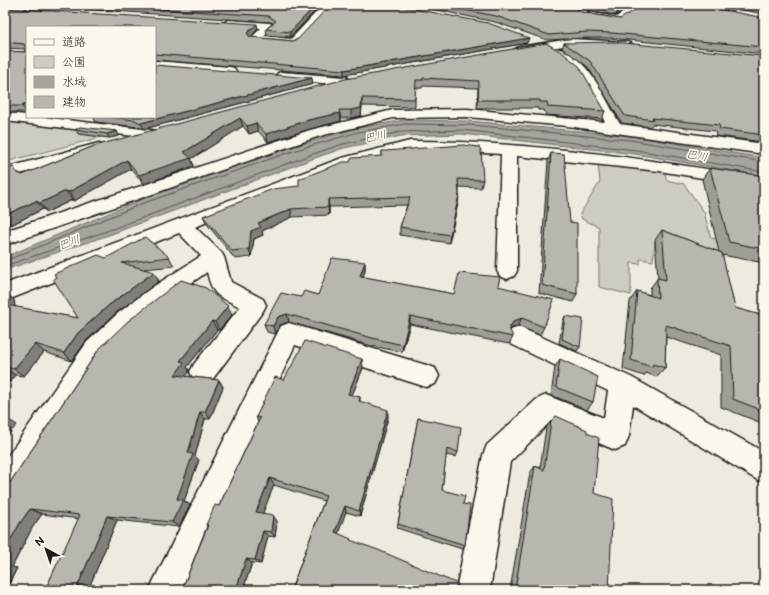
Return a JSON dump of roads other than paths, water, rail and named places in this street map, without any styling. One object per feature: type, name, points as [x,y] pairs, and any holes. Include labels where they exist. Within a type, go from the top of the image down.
[{"type":"street","points":[[215,22],[270,26],[255,39],[294,42],[328,5]]},
{"type":"street","points":[[581,11],[618,20],[641,5]]},
{"type":"street","points":[[5,8],[26,8]]},
{"type":"street","points":[[5,15],[26,8]]},
{"type":"street","points":[[525,38],[546,45],[566,57],[583,70],[615,128]]},
{"type":"street","points":[[508,52],[546,45],[571,38],[641,46]]},
{"type":"street","points":[[156,65],[242,72]]},
{"type":"street","points":[[273,75],[344,81]]},
{"type":"street","points":[[308,91],[359,78]]},
{"type":"street","points":[[5,238],[315,133],[393,114],[467,114],[567,122],[764,149]]},
{"type":"street","points":[[5,117],[151,134]]},
{"type":"street","points":[[5,173],[166,129]]},
{"type":"street","points":[[5,293],[348,161],[410,146],[451,146],[509,150],[659,166],[764,183]]},
{"type":"street","points":[[507,271],[509,150]]},
{"type":"street","points":[[182,225],[214,257],[221,287],[255,305],[203,372]]},
{"type":"street","points":[[5,486],[96,349],[125,321],[159,294],[214,257]]},
{"type":"street","points":[[166,590],[289,333],[426,376]]},
{"type":"street","points":[[519,337],[622,385],[764,468]]},
{"type":"street","points":[[473,590],[497,456],[546,408],[615,436],[622,385]]},
{"type":"water","name":"巴川","points":[[405,120],[470,121],[631,136],[764,158],[764,176],[635,154],[462,134],[401,136],[344,148],[109,235],[5,270],[5,257],[140,200],[292,147],[357,128]]}]
